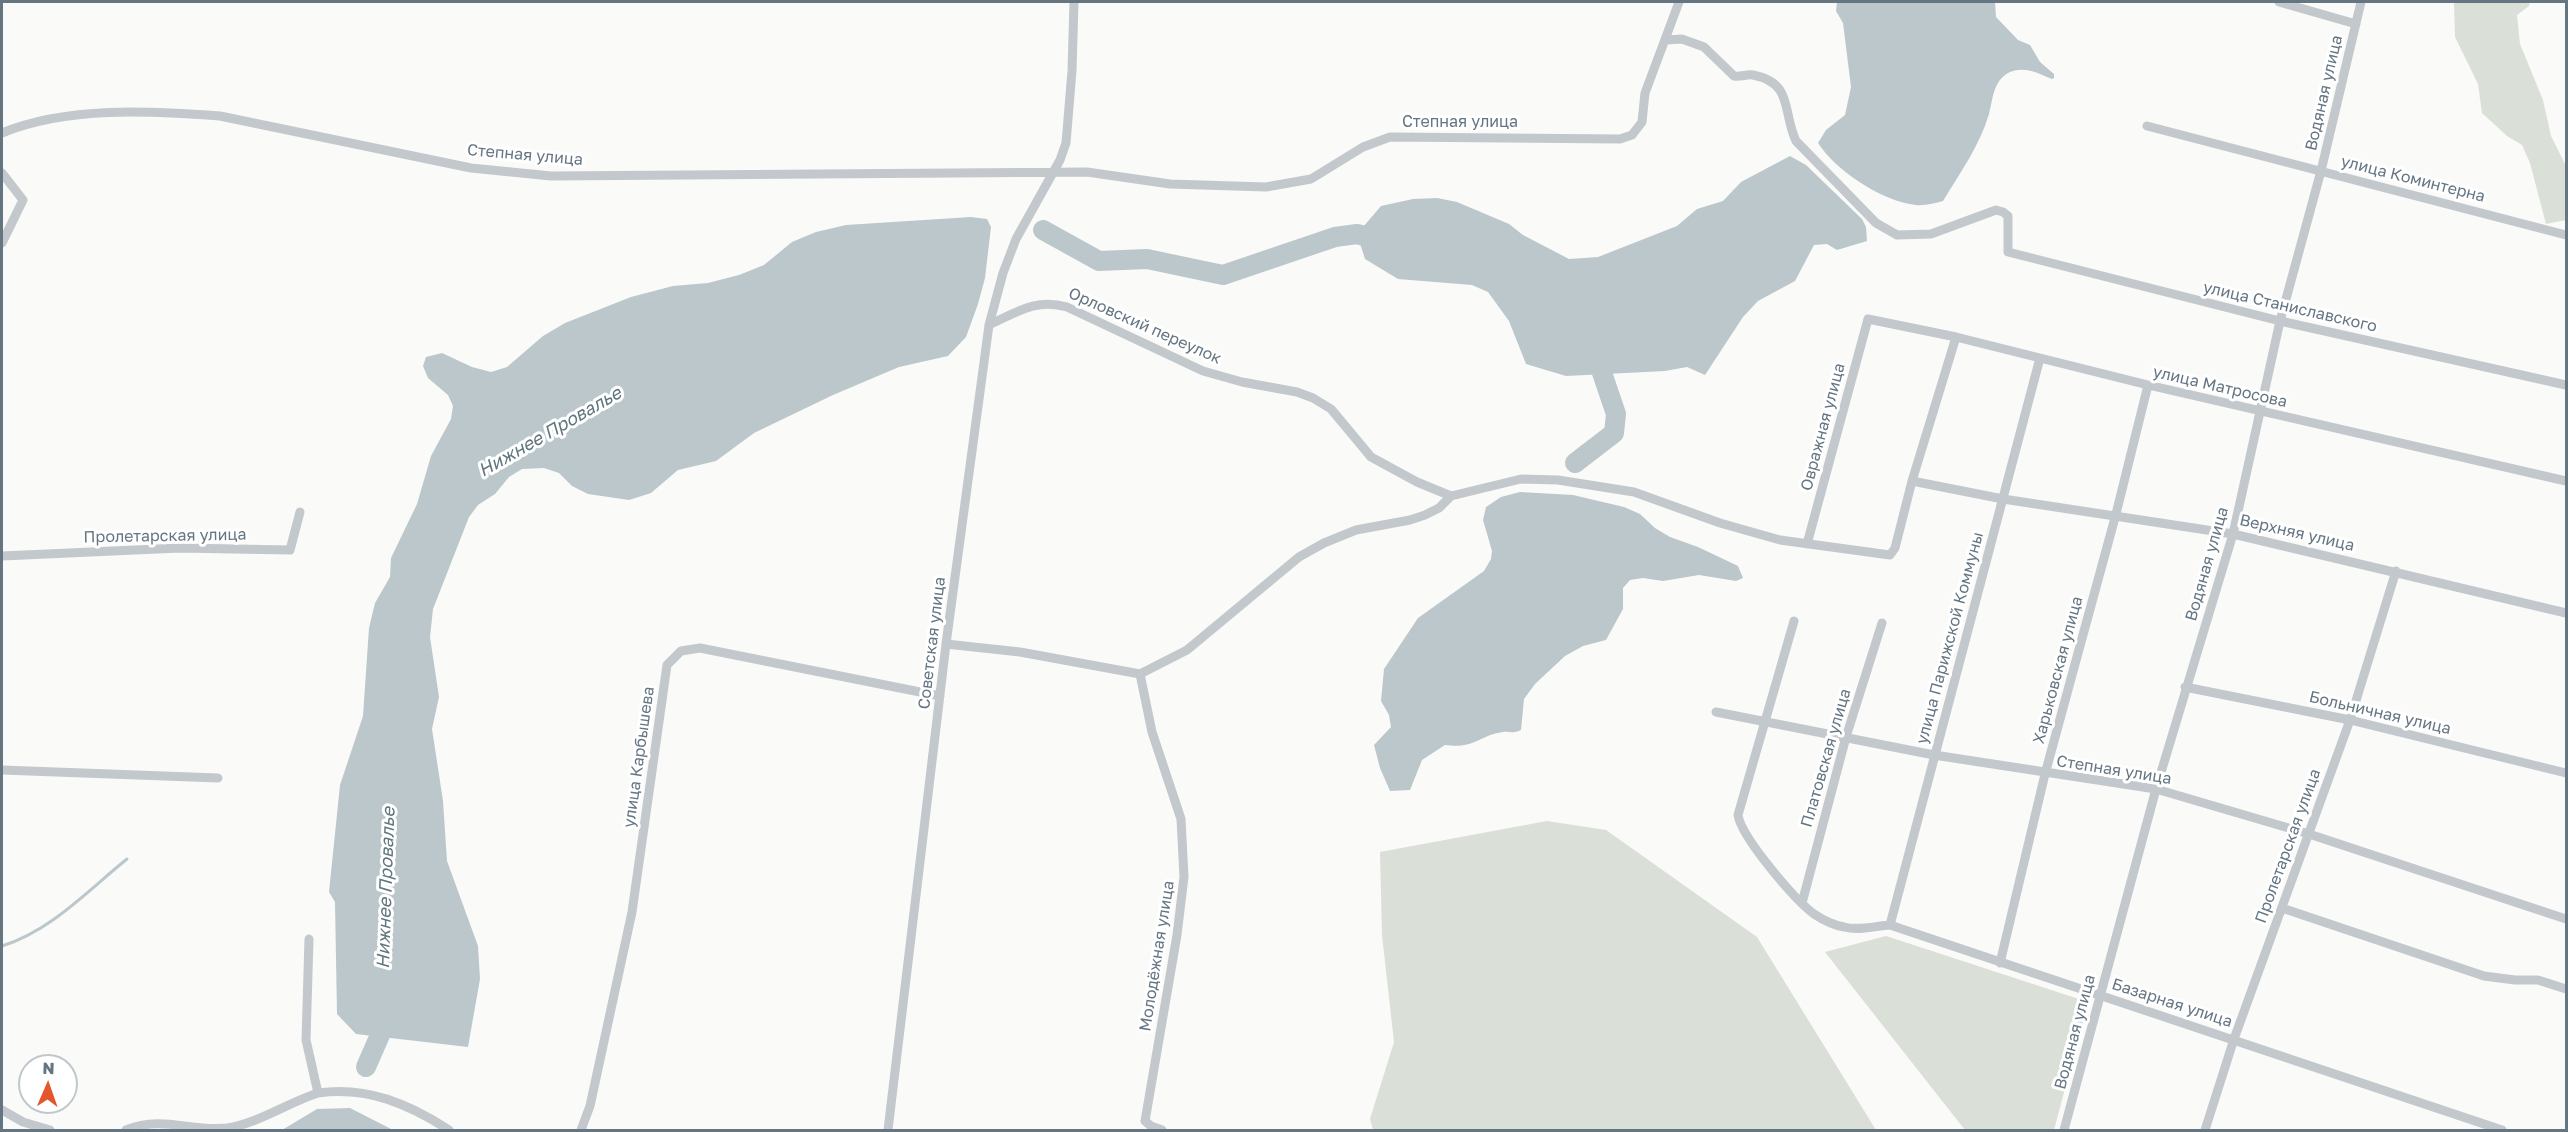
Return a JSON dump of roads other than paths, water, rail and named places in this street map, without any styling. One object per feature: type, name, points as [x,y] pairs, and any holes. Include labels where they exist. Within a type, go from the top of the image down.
[{"type":"street","points":[[1053,172],[1060,160],[1069,124],[1074,2]]},
{"type":"street","name":"Степная улица","points":[[2,133],[25,123],[66,116],[137,112],[180,113],[220,116],[471,168],[551,176],[1087,172],[1170,184],[1266,188],[1311,178],[1363,147],[1390,137],[1620,139],[1632,135],[1642,122],[1645,93],[1679,2]]},
{"type":"street","points":[[2278,2],[2356,24]]},
{"type":"street","name":"Водяная улица","points":[[2064,1131],[2156,789],[2233,534],[2280,321],[2321,171],[2361,2]]},
{"type":"street","name":"улица Станиславского","points":[[1666,40],[1691,41],[1715,55],[1734,76],[1756,76],[1781,89],[1791,131],[1796,141],[1808,156],[1885,231],[1897,236],[1931,234],[1996,210],[2008,216],[2008,252],[2280,321],[2566,385]]},
{"type":"street","name":"улица Коминтерна","points":[[2147,126],[2564,231]]},
{"type":"street","points":[[2,172],[23,200],[2,243]]},
{"type":"street","name":"Советская улица","points":[[888,1131],[946,644],[989,325],[1003,273],[1016,238],[1053,172]]},
{"type":"street","name":"Орловский переулок","points":[[989,325],[1026,308],[1052,303],[1067,307],[1203,371],[1242,382],[1297,392],[1313,398],[1331,410],[1371,457],[1417,482],[1451,496]]},
{"type":"street","name":"улица Матросова","points":[[1868,319],[1956,337],[2148,385],[2566,481]]},
{"type":"street","name":"Овражная улица","points":[[1807,544],[1868,319]]},
{"type":"street","points":[[946,644],[1020,652],[1140,674],[1187,650],[1299,557],[1324,543],[1356,530],[1392,525],[1425,515],[1439,508],[1451,496],[1521,479],[1585,483],[1634,492],[1731,527],[1780,540],[1890,555],[1895,548],[1912,481],[1956,337]]},
{"type":"street","name":"улица Парижской Коммуны","points":[[1890,925],[2040,358]]},
{"type":"street","name":"Харьковская улица","points":[[2000,963],[2045,774],[2116,514],[2148,385]]},
{"type":"street","name":"Верхняя улица","points":[[1912,481],[2003,499],[2116,514],[2233,534],[2396,571],[2566,614]]},
{"type":"street","name":"Пролетарская улица","points":[[2,556],[180,548],[290,550],[300,512]]},
{"type":"street","name":"Пролетарская улица","points":[[2205,1131],[2234,1039],[2350,720],[2396,571]]},
{"type":"street","points":[[1766,720],[1794,621]]},
{"type":"street","name":"Платовская улица","points":[[1802,903],[1846,737],[1882,623]]},
{"type":"street","name":"улица Карбышева","points":[[582,1131],[593,1097],[632,912],[667,665],[681,651],[700,648],[940,696]]},
{"type":"street","name":"Молодёжная улица","points":[[1140,674],[1152,732],[1181,819],[1184,847],[1184,877],[1178,936],[1145,1120],[1162,1131]]},
{"type":"street","name":"Больничная улица","points":[[2186,687],[2350,720],[2566,773]]},
{"type":"street","name":"Степная улица","points":[[1716,712],[1766,720],[1934,755],[2045,774],[2156,789],[2309,834],[2566,919]]},
{"type":"street","name":"Базарная улица","points":[[1766,720],[1738,815],[1743,832],[1802,903],[1823,920],[1859,929],[1890,925],[2502,1131]]},
{"type":"street","points":[[2,770],[218,778]]},
{"type":"street","points":[[2282,908],[2484,976],[2538,980],[2566,989]]},
{"type":"street","points":[[309,939],[306,1040],[318,1093]]},
{"type":"street","points":[[126,1131],[148,1124],[166,1123],[195,1129],[225,1129],[252,1122],[318,1093],[335,1090],[364,1092],[396,1101],[449,1131]]},
{"type":"street","points":[[2,1110],[23,1122],[50,1131]]},
{"type":"water","points":[[1837,2],[1995,2],[1996,17],[2018,40],[2030,45],[2040,62],[2054,74],[2054,78],[2025,70],[2014,71],[2003,77],[1994,91],[1989,114],[1980,137],[1943,201],[1926,205],[1903,203],[1875,191],[1848,174],[1818,143],[1826,130],[1845,115],[1851,87],[1843,23],[1836,11]]},
{"type":"water","points":[[1790,156],[1806,165],[1862,219],[1866,227],[1867,241],[1837,250],[1827,244],[1814,245],[1795,281],[1758,301],[1743,317],[1705,375],[1687,367],[1665,371],[1566,376],[1526,364],[1509,321],[1488,292],[1472,285],[1398,279],[1365,259],[1357,234],[1381,206],[1413,199],[1437,198],[1457,202],[1509,224],[1523,235],[1569,259],[1598,257],[1677,226],[1697,209],[1723,201],[1741,182]]},
{"type":"water","points":[[971,217],[987,219],[991,227],[985,278],[966,337],[948,356],[899,367],[833,395],[754,433],[716,461],[678,470],[651,493],[629,500],[588,494],[572,486],[559,473],[544,468],[522,469],[509,477],[495,494],[478,505],[469,517],[433,609],[430,637],[439,697],[432,729],[443,801],[447,861],[478,946],[480,979],[468,1047],[356,1034],[337,1014],[335,902],[329,892],[340,785],[363,716],[369,628],[375,603],[390,577],[391,558],[417,504],[431,456],[451,419],[453,406],[448,395],[428,378],[423,366],[426,357],[442,353],[472,367],[491,372],[507,367],[543,336],[565,323],[631,297],[673,286],[708,283],[739,275],[764,265],[792,242],[816,232],[846,225]]},
{"type":"water","points":[[1520,492],[1573,495],[1624,507],[1640,514],[1655,528],[1670,537],[1738,566],[1743,578],[1736,581],[1699,575],[1663,581],[1643,578],[1630,580],[1623,588],[1623,609],[1606,640],[1583,646],[1565,656],[1535,684],[1524,699],[1521,730],[1494,734],[1470,744],[1445,745],[1422,760],[1410,790],[1390,791],[1380,768],[1374,745],[1391,727],[1389,715],[1381,701],[1384,669],[1418,618],[1484,571],[1491,559],[1492,551],[1483,520],[1486,507],[1501,497]]},
{"type":"water","points":[[350,1108],[393,1130],[282,1130],[317,1109]]},
{"type":"waterway","name":"Нижнее Провалье","points":[[1043,230],[1099,261],[1147,259],[1223,275],[1335,237],[1357,234],[1383,241]]},
{"type":"waterway","points":[[1575,463],[1614,433],[1616,414],[1597,358],[1597,350]]},
{"type":"waterway","points":[[2,946],[20,939],[53,920],[127,859]]},
{"type":"waterway","name":"Нижнее Провалье","points":[[366,1067],[380,1035],[381,1010]]}]
